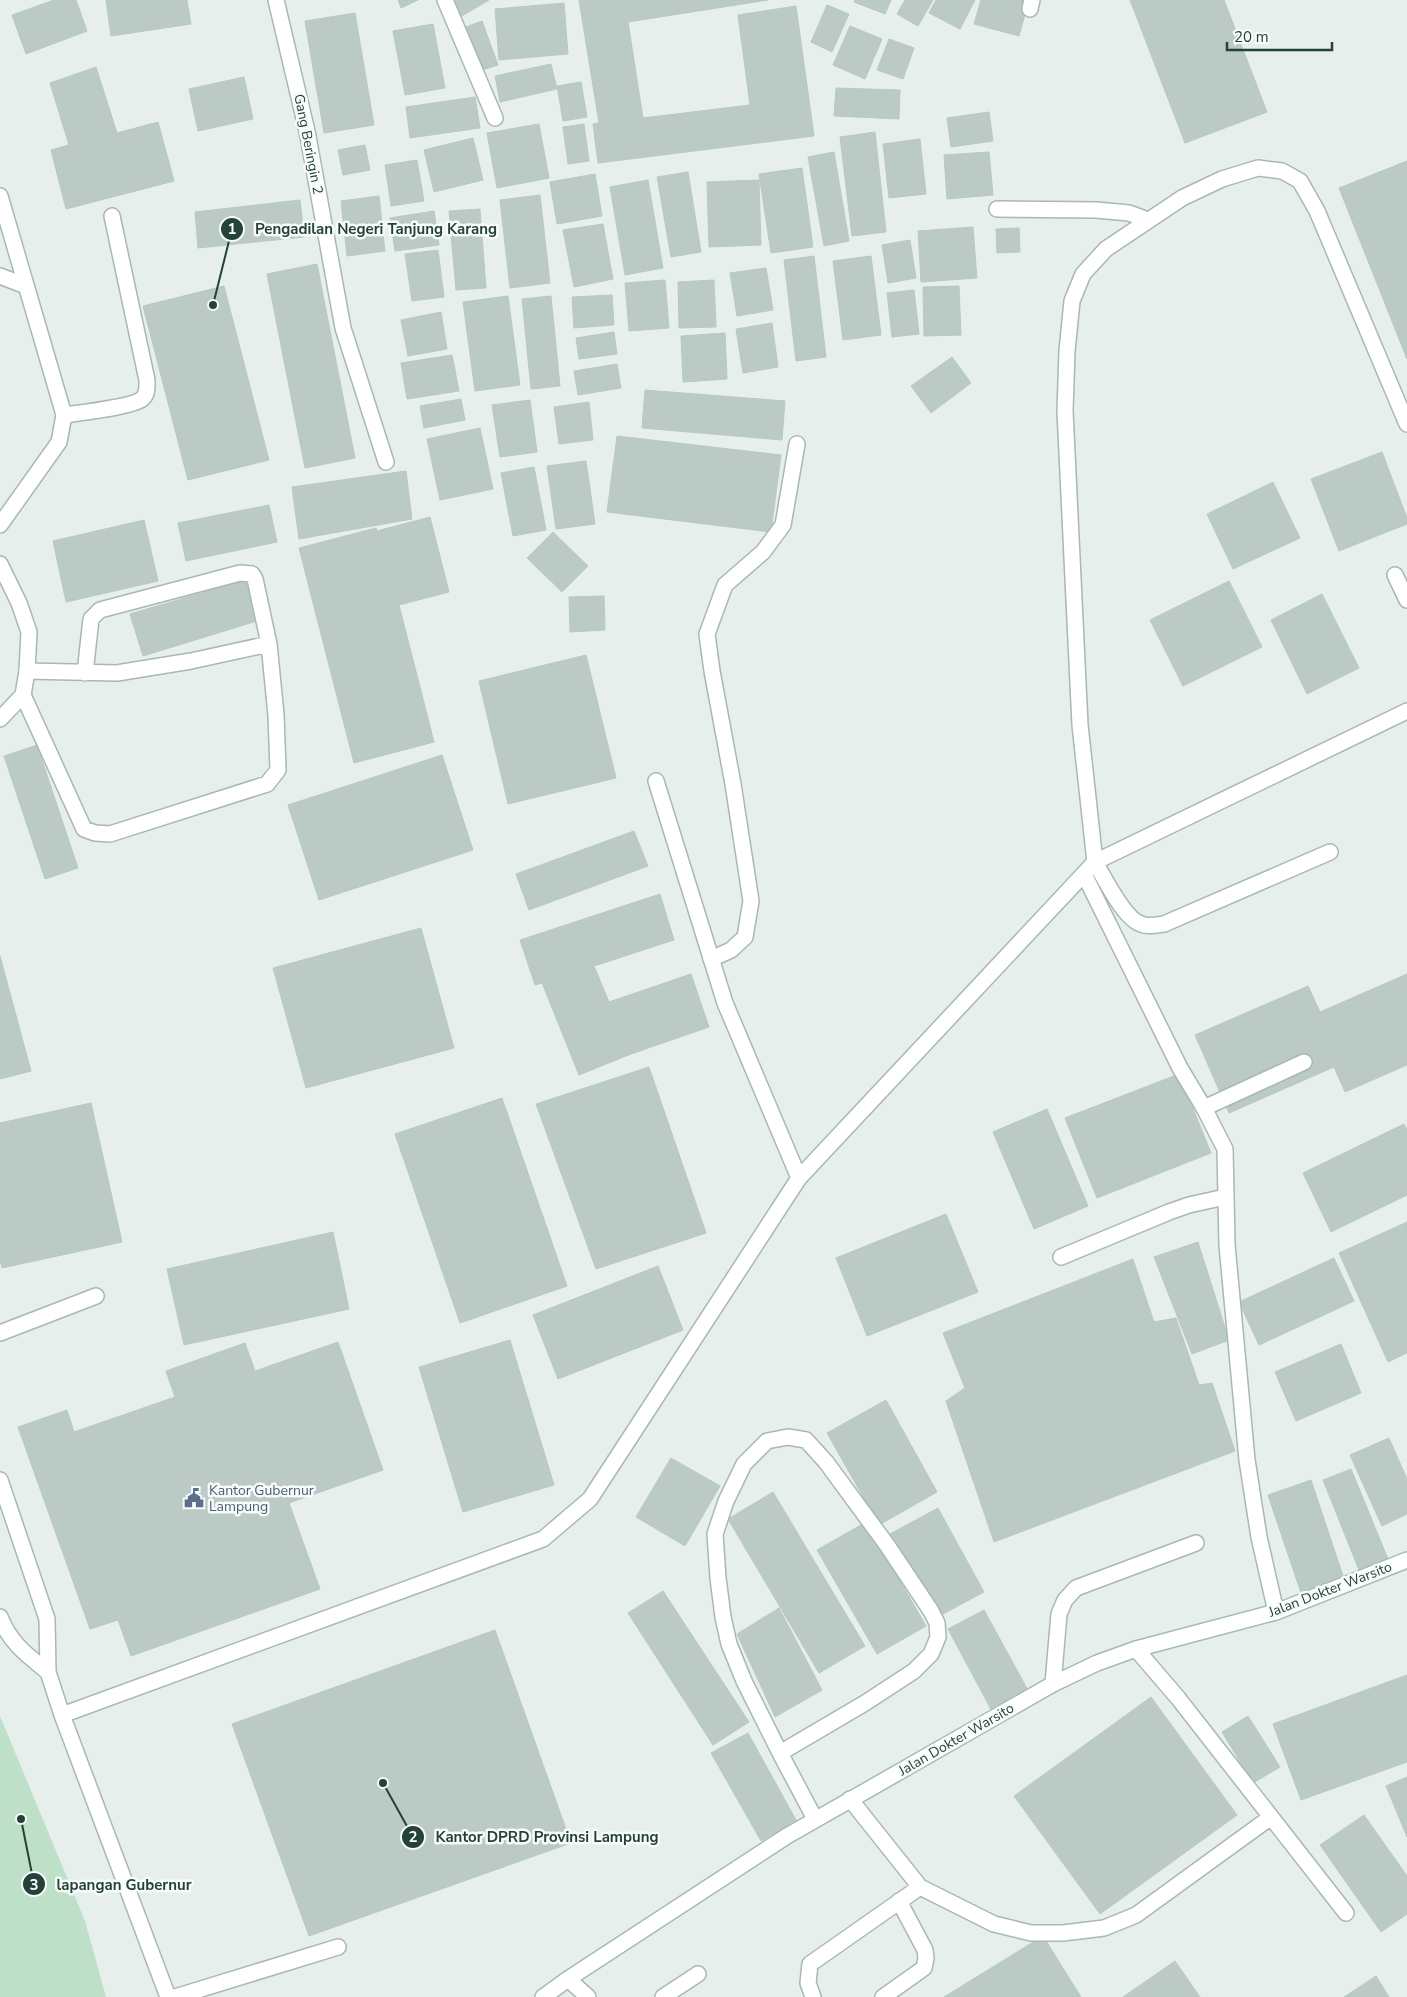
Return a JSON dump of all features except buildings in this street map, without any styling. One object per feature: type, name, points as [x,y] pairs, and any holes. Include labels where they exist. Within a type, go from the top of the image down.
[{"type":"street","name":"Gang Beringin 2","points":[[276,0],[308,130],[343,328],[386,462]]},
{"type":"street","points":[[445,0],[495,118]]},
{"type":"street","points":[[1330,852],[1164,924],[1150,926],[1140,924],[1129,917],[1095,862],[1080,725],[1065,411],[1066,351],[1072,301],[1083,274],[1106,249],[1182,198],[1222,179],[1258,168],[1282,171],[1300,181],[1317,211],[1407,424]]},
{"type":"street","points":[[0,196],[64,416],[59,442],[2,517]]},
{"type":"street","points":[[997,209],[1096,210],[1129,213],[1148,220]]},
{"type":"street","points":[[64,416],[128,404],[141,399],[147,392],[148,380],[112,216]]},
{"type":"street","points":[[0,276],[26,286]]},
{"type":"street","points":[[712,959],[730,950],[744,937],[751,901],[707,634],[725,585],[763,552],[783,526],[797,444]]},
{"type":"street","points":[[0,564],[19,603],[29,632],[27,671],[23,695],[84,829],[95,833],[110,834],[267,784],[278,770],[276,715],[269,644],[256,579],[252,574],[240,573],[100,610],[91,619],[85,672]]},
{"type":"street","points":[[1395,575],[1407,600]]},
{"type":"street","points":[[27,671],[117,673],[269,644]]},
{"type":"street","points":[[0,719],[23,695]]},
{"type":"street","points":[[62,1716],[543,1539],[590,1499],[800,1178],[1095,862],[1407,711]]},
{"type":"street","points":[[656,781],[725,1003],[800,1178]]},
{"type":"street","points":[[1084,874],[1180,1068],[1225,1148],[1227,1245],[1247,1460],[1259,1537],[1276,1612]]},
{"type":"street","points":[[1204,1108],[1304,1062]]},
{"type":"street","points":[[1061,1257],[1169,1212],[1189,1205],[1225,1198]]},
{"type":"street","points":[[0,1333],[96,1296]]},
{"type":"street","points":[[780,1753],[865,1703],[914,1671],[931,1654],[938,1637],[937,1623],[931,1611],[887,1545],[826,1462],[806,1440],[788,1437],[767,1441],[744,1464],[726,1501],[715,1534],[723,1617],[729,1644],[744,1681],[780,1753],[815,1819]]},
{"type":"street","points":[[0,1480],[47,1619],[48,1672],[62,1716],[168,1997]]},
{"type":"street","points":[[1053,1684],[1059,1614],[1065,1600],[1076,1588],[1196,1543]]},
{"type":"street","name":"Jalan Dokter Warsito","points":[[544,1997],[568,1979],[815,1819],[1053,1684],[1097,1663],[1136,1649],[1276,1612],[1407,1560]]},
{"type":"street","points":[[0,1617],[6,1632],[21,1650],[48,1672]]},
{"type":"street","points":[[1136,1649],[1178,1698],[1346,1913]]},
{"type":"street","points":[[850,1799],[920,1888],[994,1924],[1031,1932],[1063,1933],[1104,1928],[1136,1915],[1271,1817]]},
{"type":"street","points":[[813,1997],[808,1983],[810,1964],[920,1888]]},
{"type":"street","points":[[883,1997],[924,1968],[926,1958],[925,1950],[899,1902]]},
{"type":"street","points":[[175,1997],[338,1947]]},
{"type":"street","points":[[663,1997],[698,1974]]},
{"type":"street","points":[[568,1979],[588,1997]]},
{"type":"green space","points":[[0,1716],[85,1921],[106,1997],[0,1997]]},
{"type":"place","name":"Pengadilan Negeri Tanjung Karang","points":[[213,305]]},
{"type":"place","name":"Kantor Gubernur Lampung","points":[[194,1498]]},
{"type":"place","name":"Kantor DPRD Provinsi Lampung","points":[[383,1783]]},
{"type":"place","name":"lapangan Gubernur","points":[[21,1819]]}]
